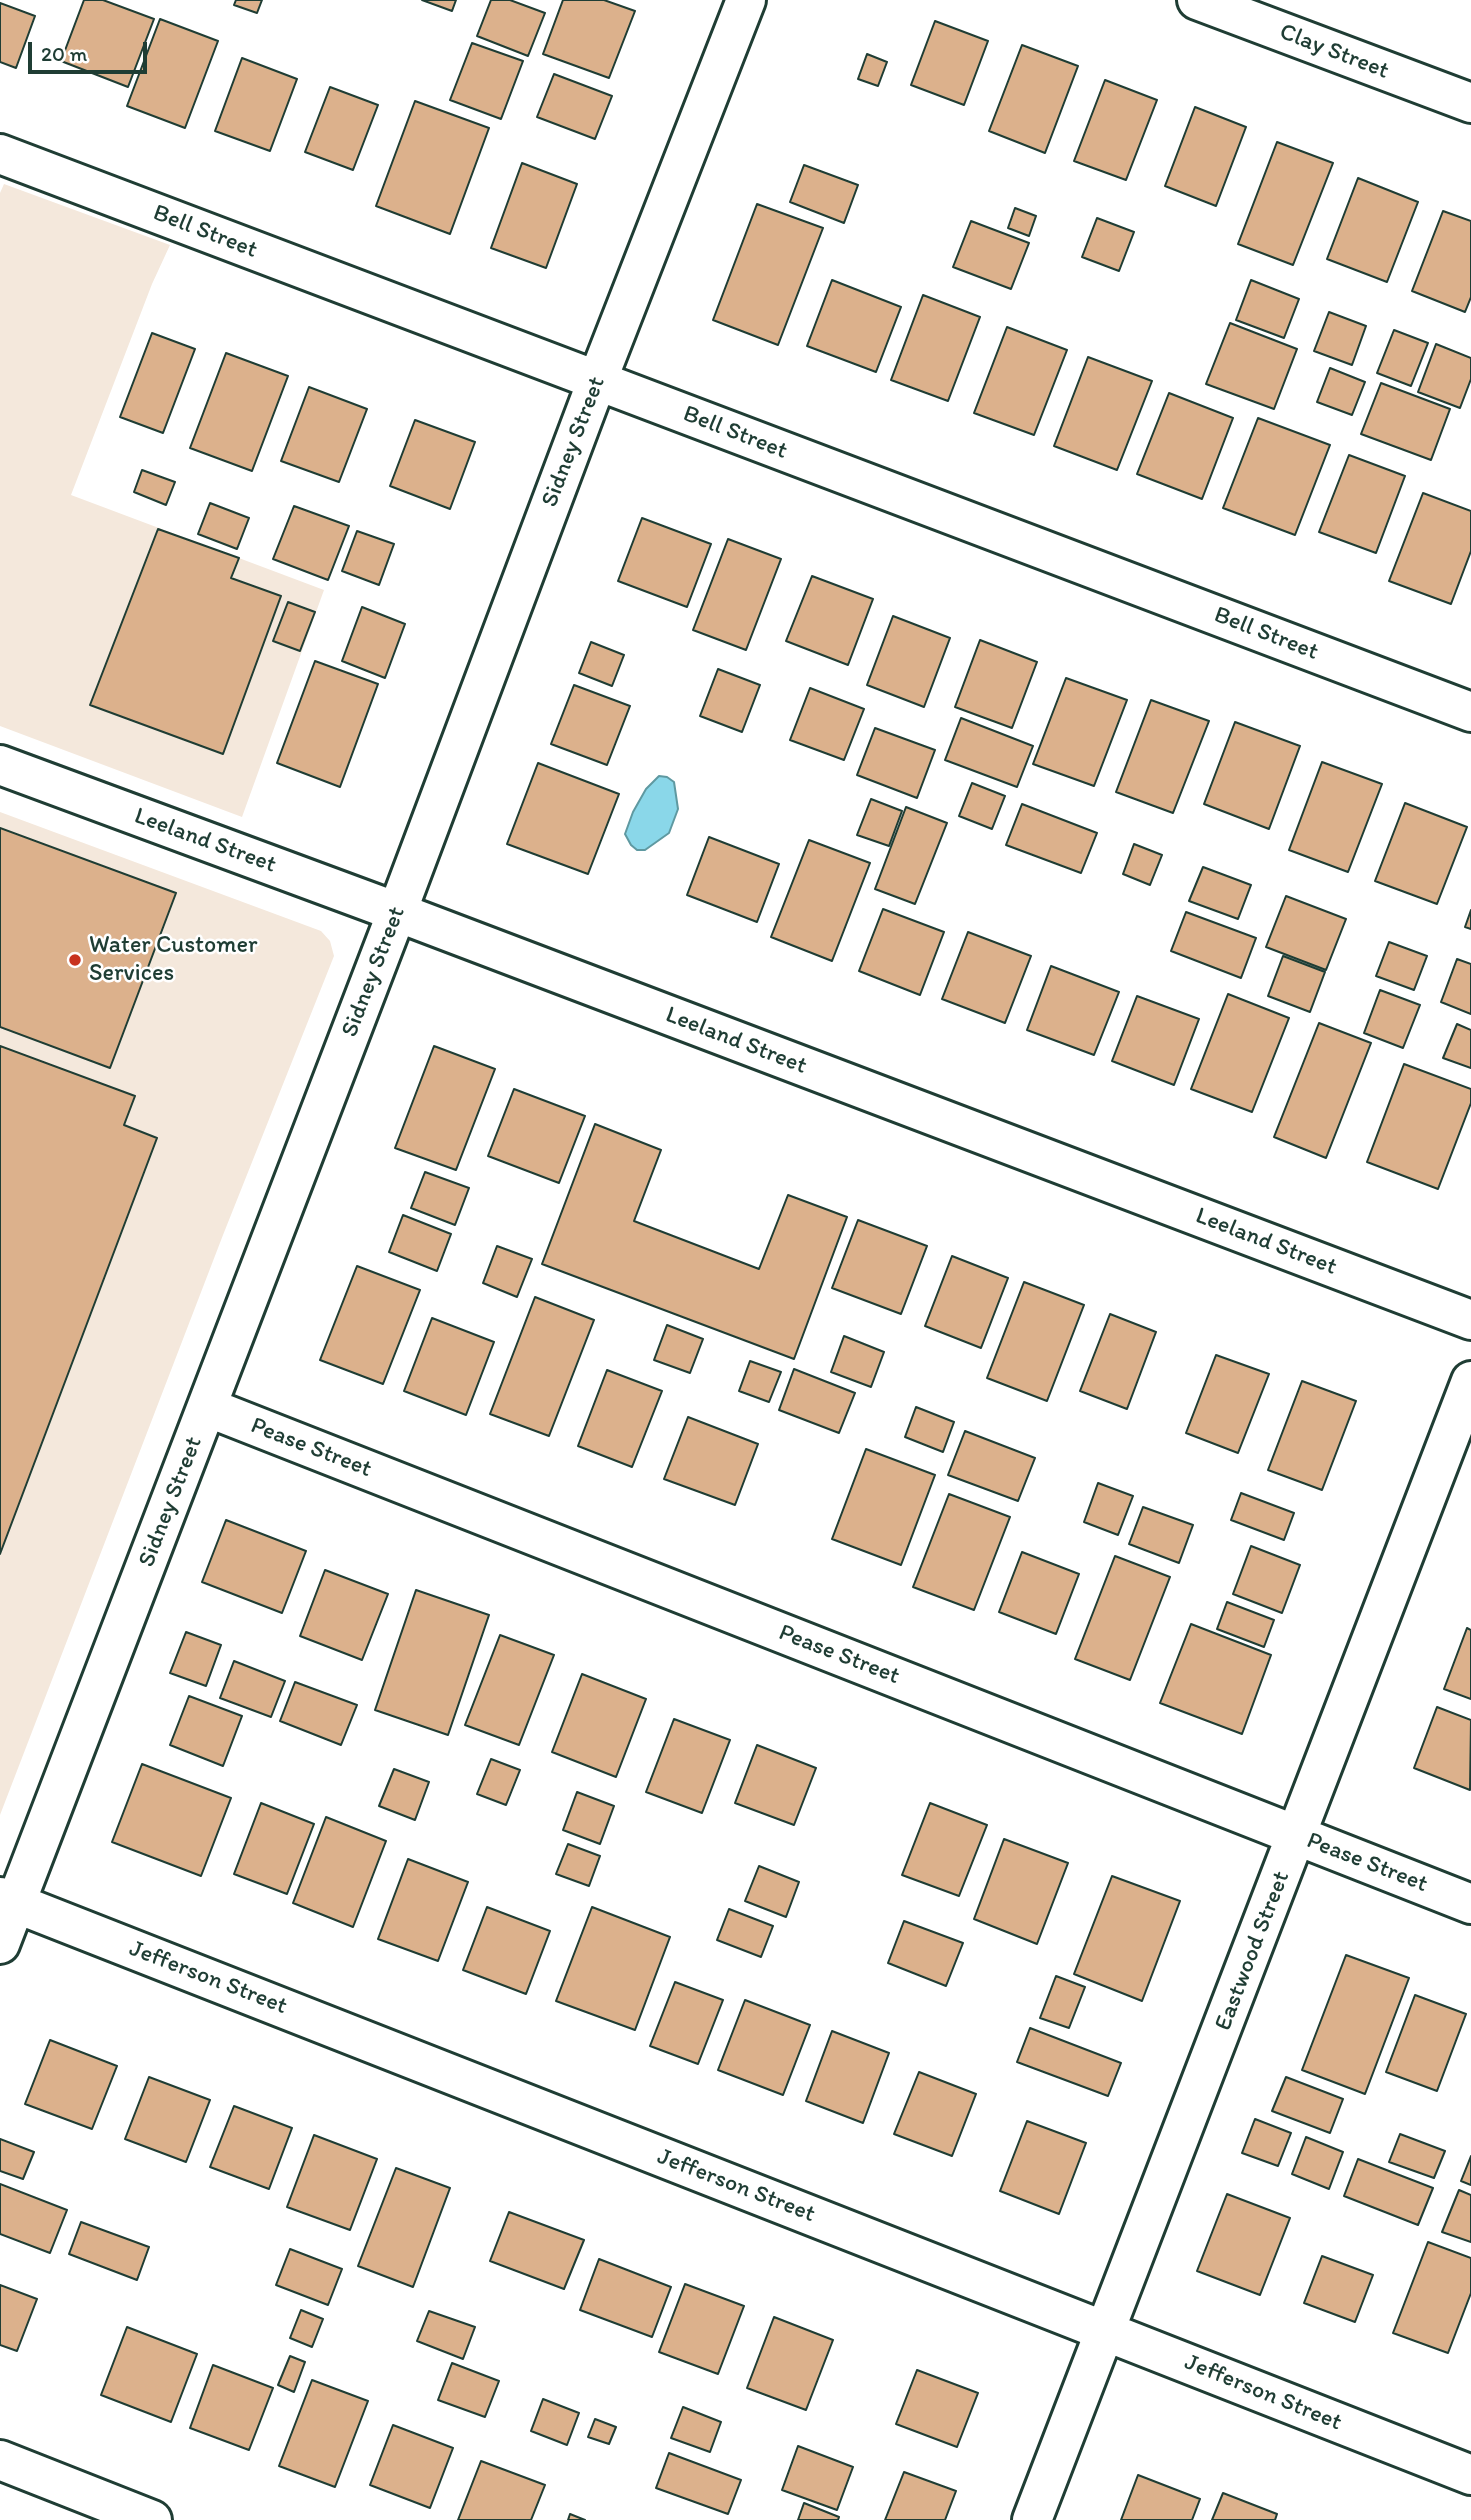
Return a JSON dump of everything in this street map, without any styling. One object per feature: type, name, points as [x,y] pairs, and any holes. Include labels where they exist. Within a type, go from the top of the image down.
[{"type":"street","name":"Sidney Street","points":[[0,1944],[8,1900],[207,1407],[597,381],[746,0]]},
{"type":"street","name":"Clay Street","points":[[1198,0],[1471,103]]},
{"type":"street","name":"Bell Street","points":[[0,154],[1471,712]]},
{"type":"street","name":"Leeland Street","points":[[0,765],[397,912],[1471,1320]]},
{"type":"street","name":"Eastwood Street","points":[[1032,2520],[1471,1381]]},
{"type":"street","name":"Pease Street","points":[[207,1407],[1471,1904]]},
{"type":"street","name":"Jefferson Street","points":[[8,1900],[1471,2475]]},
{"type":"street","points":[[0,2460],[152,2520]]},
{"type":"shaded area","points":[[4,184],[170,245],[152,284],[71,495],[324,590],[242,817],[0,726],[0,193]]},
{"type":"shaded area","points":[[0,812],[321,931],[330,941],[334,956],[223,1235],[0,1815]]},
{"type":"water","points":[[659,776],[674,782],[678,809],[669,833],[645,850],[637,850],[625,834],[646,789]]},
{"type":"building","points":[[84,0],[103,0],[154,19],[128,87],[61,61]]},
{"type":"building","points":[[236,0],[262,0],[257,13],[234,5]]},
{"type":"building","points":[[422,0],[456,0],[452,11]]},
{"type":"building","points":[[491,0],[510,0],[545,13],[528,56],[477,36]]},
{"type":"building","points":[[563,0],[604,0],[635,11],[609,78],[543,54]]},
{"type":"building","points":[[0,3],[35,16],[16,68],[0,62]]},
{"type":"building","points":[[160,19],[218,41],[185,128],[127,106]]},
{"type":"building","points":[[935,21],[988,41],[964,105],[911,85]]},
{"type":"building","points":[[472,43],[523,61],[501,119],[450,100]]},
{"type":"building","points":[[1022,45],[1078,66],[1045,153],[989,131]]},
{"type":"building","points":[[867,54],[887,62],[878,86],[858,79]]},
{"type":"building","points":[[242,58],[297,79],[270,151],[215,131]]},
{"type":"building","points":[[554,74],[612,96],[595,139],[537,117]]},
{"type":"building","points":[[1105,80],[1157,100],[1126,180],[1074,161]]},
{"type":"building","points":[[330,87],[378,105],[353,170],[305,152]]},
{"type":"building","points":[[415,101],[489,128],[450,234],[376,206]]},
{"type":"building","points":[[1195,107],[1246,127],[1216,206],[1165,186]]},
{"type":"building","points":[[1277,142],[1333,163],[1293,265],[1238,244]]},
{"type":"building","points":[[522,163],[577,184],[546,268],[491,248]]},
{"type":"building","points":[[804,165],[858,185],[844,223],[790,202]]},
{"type":"building","points":[[1358,178],[1418,202],[1387,282],[1327,259]]},
{"type":"building","points":[[757,204],[823,228],[778,345],[713,320]]},
{"type":"building","points":[[1015,208],[1036,216],[1029,236],[1008,228]]},
{"type":"building","points":[[1443,211],[1471,221],[1471,297],[1465,312],[1412,291]]},
{"type":"building","points":[[1097,218],[1134,232],[1119,271],[1082,257]]},
{"type":"building","points":[[971,221],[1029,243],[1011,289],[953,267]]},
{"type":"building","points":[[832,280],[901,307],[876,372],[807,346]]},
{"type":"building","points":[[1251,280],[1299,299],[1284,338],[1236,320]]},
{"type":"building","points":[[923,295],[980,317],[948,401],[891,380]]},
{"type":"building","points":[[1329,312],[1366,326],[1352,365],[1314,351]]},
{"type":"building","points":[[1230,323],[1297,349],[1274,409],[1206,384]]},
{"type":"building","points":[[1007,327],[1067,350],[1034,435],[974,413]]},
{"type":"building","points":[[1394,330],[1428,343],[1411,386],[1377,373]]},
{"type":"building","points":[[152,333],[195,349],[163,433],[120,417]]},
{"type":"building","points":[[1436,344],[1471,358],[1471,379],[1460,408],[1418,392]]},
{"type":"building","points":[[226,353],[288,376],[252,471],[190,448]]},
{"type":"building","points":[[1088,357],[1152,381],[1117,470],[1054,446]]},
{"type":"building","points":[[1330,368],[1365,382],[1352,415],[1317,402]]},
{"type":"building","points":[[1381,383],[1450,409],[1431,460],[1361,434]]},
{"type":"building","points":[[309,387],[367,409],[339,482],[281,461]]},
{"type":"building","points":[[1169,393],[1233,418],[1202,499],[1137,474]]},
{"type":"building","points":[[1258,418],[1330,445],[1295,535],[1223,508]]},
{"type":"building","points":[[415,420],[475,442],[450,509],[390,486]]},
{"type":"building","points":[[1349,455],[1405,476],[1376,553],[1319,532]]},
{"type":"building","points":[[142,470],[175,482],[166,505],[134,492]]},
{"type":"building","points":[[1423,493],[1471,511],[1471,551],[1451,604],[1389,581]]},
{"type":"building","points":[[210,503],[249,518],[237,549],[198,534]]},
{"type":"building","points":[[294,506],[349,526],[328,580],[273,559]]},
{"type":"building","points":[[642,518],[711,544],[687,607],[618,581]]},
{"type":"building","points":[[158,529],[239,558],[231,578],[281,596],[223,754],[90,705]]},
{"type":"building","points":[[357,531],[394,544],[379,585],[342,571]]},
{"type":"building","points":[[728,539],[781,559],[746,650],[693,630]]},
{"type":"building","points":[[812,576],[873,599],[848,665],[786,641]]},
{"type":"building","points":[[288,602],[315,612],[300,651],[273,641]]},
{"type":"building","points":[[362,607],[405,624],[385,678],[342,661]]},
{"type":"building","points":[[893,616],[950,638],[924,707],[867,685]]},
{"type":"building","points":[[980,640],[1037,662],[1012,728],[955,707]]},
{"type":"building","points":[[591,642],[624,655],[612,686],[579,673]]},
{"type":"building","points":[[315,661],[378,684],[340,787],[277,763]]},
{"type":"building","points":[[718,669],[760,685],[742,732],[700,716]]},
{"type":"building","points":[[1066,678],[1127,700],[1094,786],[1033,764]]},
{"type":"building","points":[[574,685],[630,706],[607,765],[551,744]]},
{"type":"building","points":[[810,688],[864,709],[844,760],[790,740]]},
{"type":"building","points":[[1151,700],[1209,721],[1173,813],[1116,792]]},
{"type":"building","points":[[961,718],[1033,746],[1017,787],[945,760]]},
{"type":"building","points":[[1235,722],[1300,746],[1269,829],[1204,804]]},
{"type":"building","points":[[875,728],[935,750],[917,798],[857,775]]},
{"type":"building","points":[[1322,762],[1382,784],[1348,872],[1289,850]]},
{"type":"building","points":[[538,763],[619,794],[588,874],[507,844]]},
{"type":"building","points":[[972,783],[1005,796],[992,829],[959,816]]},
{"type":"building","points":[[871,799],[902,811],[889,846],[857,835]]},
{"type":"building","points":[[1405,803],[1467,827],[1437,904],[1375,881]]},
{"type":"building","points":[[1022,804],[1097,833],[1081,873],[1006,845]]},
{"type":"building","points":[[906,807],[947,823],[915,904],[875,889]]},
{"type":"building","name":"Water Customer Services","points":[[0,828],[176,893],[110,1068],[0,1027]]},
{"type":"building","points":[[709,837],[779,864],[757,922],[687,895]]},
{"type":"building","points":[[809,840],[870,863],[832,961],[771,937]]},
{"type":"building","points":[[1134,844],[1162,855],[1150,885],[1123,874]]},
{"type":"building","points":[[1203,867],[1251,885],[1238,919],[1189,901]]},
{"type":"building","points":[[1286,896],[1346,919],[1326,970],[1266,947]]},
{"type":"building","points":[[883,909],[944,932],[920,995],[859,971]]},
{"type":"building","points":[[1471,910],[1471,929],[1465,927]]},
{"type":"building","points":[[1186,912],[1256,938],[1241,978],[1171,951]]},
{"type":"building","points":[[968,932],[1031,956],[1005,1023],[942,999]]},
{"type":"building","points":[[1389,942],[1427,956],[1414,990],[1376,976]]},
{"type":"building","points":[[1283,956],[1325,972],[1310,1012],[1268,996]]},
{"type":"building","points":[[1457,959],[1471,964],[1471,1014],[1441,1002]]},
{"type":"building","points":[[1051,966],[1119,992],[1094,1055],[1027,1030]]},
{"type":"building","points":[[1380,990],[1420,1005],[1403,1048],[1364,1033]]},
{"type":"building","points":[[1228,994],[1289,1018],[1252,1112],[1191,1089]]},
{"type":"building","points":[[1137,996],[1199,1019],[1174,1085],[1112,1061]]},
{"type":"building","points":[[1319,1023],[1371,1043],[1326,1158],[1274,1137]]},
{"type":"building","points":[[1457,1024],[1471,1030],[1471,1068],[1443,1058]]},
{"type":"building","points":[[0,1046],[135,1096],[124,1125],[157,1138],[0,1554]]},
{"type":"building","points":[[434,1046],[495,1069],[456,1170],[395,1148]]},
{"type":"building","points":[[1404,1064],[1471,1089],[1471,1103],[1438,1189],[1367,1162]]},
{"type":"building","points":[[514,1089],[585,1116],[559,1183],[488,1156]]},
{"type":"building","points":[[595,1124],[661,1150],[634,1221],[759,1269],[788,1195],[847,1217],[794,1359],[542,1264]]},
{"type":"building","points":[[425,1172],[469,1188],[455,1225],[411,1208]]},
{"type":"building","points":[[403,1215],[451,1234],[437,1271],[389,1252]]},
{"type":"building","points":[[858,1220],[927,1246],[901,1314],[832,1288]]},
{"type":"building","points":[[497,1246],[532,1259],[517,1297],[483,1283]]},
{"type":"building","points":[[952,1256],[1008,1278],[981,1348],[925,1326]]},
{"type":"building","points":[[357,1266],[420,1290],[383,1384],[320,1360]]},
{"type":"building","points":[[1024,1282],[1084,1305],[1047,1401],[987,1378]]},
{"type":"building","points":[[535,1297],[594,1320],[549,1436],[490,1414]]},
{"type":"building","points":[[1110,1314],[1156,1332],[1127,1409],[1080,1391]]},
{"type":"building","points":[[432,1318],[494,1342],[466,1415],[404,1391]]},
{"type":"building","points":[[667,1325],[703,1339],[690,1373],[654,1360]]},
{"type":"building","points":[[844,1336],[884,1352],[871,1387],[831,1372]]},
{"type":"building","points":[[1216,1355],[1269,1374],[1238,1453],[1186,1433]]},
{"type":"building","points":[[750,1361],[781,1372],[769,1402],[739,1391]]},
{"type":"building","points":[[794,1369],[855,1393],[839,1433],[779,1410]]},
{"type":"building","points":[[607,1370],[662,1391],[632,1467],[578,1446]]},
{"type":"building","points":[[1302,1381],[1356,1401],[1322,1490],[1268,1470]]},
{"type":"building","points":[[916,1407],[954,1422],[943,1452],[905,1437]]},
{"type":"building","points":[[688,1417],[758,1444],[735,1505],[664,1479]]},
{"type":"building","points":[[965,1431],[1035,1458],[1018,1501],[948,1475]]},
{"type":"building","points":[[866,1449],[935,1475],[901,1565],[832,1539]]},
{"type":"building","points":[[1098,1483],[1133,1496],[1118,1535],[1084,1522]]},
{"type":"building","points":[[1241,1493],[1294,1513],[1284,1540],[1231,1520]]},
{"type":"building","points":[[949,1494],[1010,1517],[974,1610],[913,1587]]},
{"type":"building","points":[[1143,1507],[1193,1525],[1179,1563],[1129,1544]]},
{"type":"building","points":[[226,1520],[306,1551],[282,1613],[202,1582]]},
{"type":"building","points":[[1251,1546],[1300,1565],[1282,1613],[1233,1594]]},
{"type":"building","points":[[1022,1552],[1079,1574],[1056,1634],[999,1612]]},
{"type":"building","points":[[1115,1556],[1170,1577],[1130,1680],[1075,1659]]},
{"type":"building","points":[[325,1570],[388,1594],[362,1660],[300,1636]]},
{"type":"building","points":[[416,1590],[489,1615],[448,1735],[375,1710]]},
{"type":"building","points":[[1227,1602],[1274,1620],[1264,1647],[1217,1629]]},
{"type":"building","points":[[1191,1624],[1271,1655],[1242,1734],[1160,1703]]},
{"type":"building","points":[[1467,1628],[1471,1630],[1471,1699],[1444,1689]]},
{"type":"building","points":[[186,1632],[221,1645],[206,1686],[170,1673]]},
{"type":"building","points":[[500,1635],[554,1655],[519,1745],[465,1725]]},
{"type":"building","points":[[234,1661],[285,1681],[271,1717],[220,1698]]},
{"type":"building","points":[[582,1674],[646,1699],[616,1777],[552,1752]]},
{"type":"building","points":[[295,1682],[357,1705],[341,1745],[280,1721]]},
{"type":"building","points":[[189,1696],[242,1716],[223,1766],[170,1745]]},
{"type":"building","points":[[1437,1707],[1471,1720],[1470,1790],[1414,1768]]},
{"type":"building","points":[[674,1719],[730,1740],[702,1813],[646,1792]]},
{"type":"building","points":[[757,1745],[816,1768],[794,1825],[735,1803]]},
{"type":"building","points":[[491,1759],[520,1770],[506,1805],[477,1794]]},
{"type":"building","points":[[142,1764],[231,1798],[201,1876],[112,1842]]},
{"type":"building","points":[[394,1769],[429,1782],[415,1820],[379,1806]]},
{"type":"building","points":[[577,1792],[614,1806],[600,1844],[563,1830]]},
{"type":"building","points":[[261,1803],[314,1824],[287,1894],[234,1874]]},
{"type":"building","points":[[930,1803],[987,1825],[959,1896],[902,1875]]},
{"type":"building","points":[[326,1817],[386,1841],[353,1927],[293,1903]]},
{"type":"building","points":[[1004,1839],[1068,1863],[1037,1944],[974,1919]]},
{"type":"building","points":[[568,1844],[600,1856],[589,1886],[556,1874]]},
{"type":"building","points":[[408,1859],[468,1882],[438,1961],[378,1939]]},
{"type":"building","points":[[759,1866],[799,1882],[786,1917],[745,1901]]},
{"type":"building","points":[[1112,1876],[1180,1901],[1142,2001],[1074,1974]]},
{"type":"building","points":[[487,1907],[550,1931],[526,1994],[463,1970]]},
{"type":"building","points":[[592,1907],[670,1937],[635,2030],[556,2001]]},
{"type":"building","points":[[729,1909],[773,1926],[761,1957],[717,1940]]},
{"type":"building","points":[[904,1921],[963,1943],[946,1986],[888,1963]]},
{"type":"building","points":[[1346,1955],[1409,1978],[1365,2094],[1302,2070]]},
{"type":"building","points":[[1056,1976],[1085,1987],[1069,2028],[1040,2018]]},
{"type":"building","points":[[675,1982],[723,2000],[698,2064],[650,2046]]},
{"type":"building","points":[[1415,1995],[1466,2014],[1437,2091],[1386,2072]]},
{"type":"building","points":[[745,2000],[810,2025],[783,2095],[718,2070]]},
{"type":"building","points":[[1030,2028],[1121,2063],[1108,2096],[1017,2062]]},
{"type":"building","points":[[832,2031],[889,2053],[863,2123],[806,2101]]},
{"type":"building","points":[[50,2040],[117,2066],[92,2129],[25,2104]]},
{"type":"building","points":[[919,2072],[976,2094],[952,2156],[894,2134]]},
{"type":"building","points":[[149,2077],[210,2100],[186,2162],[125,2139]]},
{"type":"building","points":[[1286,2077],[1343,2099],[1330,2133],[1272,2111]]},
{"type":"building","points":[[234,2106],[292,2128],[269,2189],[210,2167]]},
{"type":"building","points":[[1255,2119],[1291,2133],[1278,2166],[1242,2153]]},
{"type":"building","points":[[1027,2121],[1086,2143],[1059,2214],[1000,2191]]},
{"type":"building","points":[[1400,2134],[1445,2151],[1434,2178],[1389,2162]]},
{"type":"building","points":[[314,2135],[377,2159],[350,2230],[287,2207]]},
{"type":"building","points":[[1306,2137],[1343,2152],[1329,2189],[1292,2174]]},
{"type":"building","points":[[0,2139],[34,2152],[23,2179],[0,2171]]},
{"type":"building","points":[[1471,2156],[1471,2185],[1461,2181]]},
{"type":"building","points":[[1358,2159],[1433,2188],[1418,2225],[1344,2196]]},
{"type":"building","points":[[396,2168],[450,2188],[413,2287],[358,2266]]},
{"type":"building","points":[[0,2184],[67,2210],[50,2253],[0,2234]]},
{"type":"building","points":[[1459,2190],[1471,2195],[1471,2242],[1442,2232]]},
{"type":"building","points":[[1227,2194],[1290,2218],[1260,2295],[1197,2271]]},
{"type":"building","points":[[509,2212],[584,2240],[564,2289],[490,2261]]},
{"type":"building","points":[[81,2222],[149,2247],[137,2280],[69,2254]]},
{"type":"building","points":[[1428,2242],[1471,2258],[1471,2293],[1448,2353],[1393,2333]]},
{"type":"building","points":[[290,2249],[342,2269],[328,2305],[276,2285]]},
{"type":"building","points":[[1322,2256],[1373,2275],[1355,2322],[1304,2303]]},
{"type":"building","points":[[599,2259],[671,2287],[652,2337],[580,2310]]},
{"type":"building","points":[[685,2284],[744,2306],[718,2374],[659,2352]]},
{"type":"building","points":[[0,2285],[37,2299],[17,2351],[0,2345]]},
{"type":"building","points":[[301,2310],[323,2319],[312,2347],[290,2338]]},
{"type":"building","points":[[429,2311],[475,2327],[463,2359],[417,2341]]},
{"type":"building","points":[[774,2317],[833,2340],[806,2410],[747,2388]]},
{"type":"building","points":[[127,2327],[197,2354],[171,2422],[101,2395]]},
{"type":"building","points":[[290,2356],[305,2362],[294,2392],[278,2385]]},
{"type":"building","points":[[452,2363],[499,2381],[485,2417],[438,2400]]},
{"type":"building","points":[[213,2365],[273,2388],[249,2450],[190,2428]]},
{"type":"building","points":[[917,2370],[978,2393],[957,2447],[896,2424]]},
{"type":"building","points":[[312,2380],[368,2401],[335,2487],[279,2466]]},
{"type":"building","points":[[543,2399],[579,2413],[567,2445],[531,2431]]},
{"type":"building","points":[[683,2407],[721,2422],[710,2452],[671,2438]]},
{"type":"building","points":[[595,2419],[616,2427],[609,2444],[588,2437]]},
{"type":"building","points":[[393,2425],[453,2448],[430,2508],[370,2485]]},
{"type":"building","points":[[798,2446],[853,2467],[837,2510],[782,2490]]},
{"type":"building","points":[[669,2453],[741,2480],[728,2514],[656,2488]]},
{"type":"building","points":[[481,2461],[545,2485],[531,2520],[458,2520]]},
{"type":"building","points":[[904,2472],[956,2491],[945,2520],[885,2520]]},
{"type":"building","points":[[1138,2475],[1200,2499],[1192,2520],[1121,2520]]},
{"type":"building","points":[[1223,2493],[1277,2514],[1275,2520],[1212,2520]]},
{"type":"building","points":[[804,2503],[839,2517],[838,2520],[798,2520]]},
{"type":"building","points":[[570,2514],[585,2520],[568,2520]]},
{"type":"place","name":"Water Customer Services","points":[[75,960]]}]
